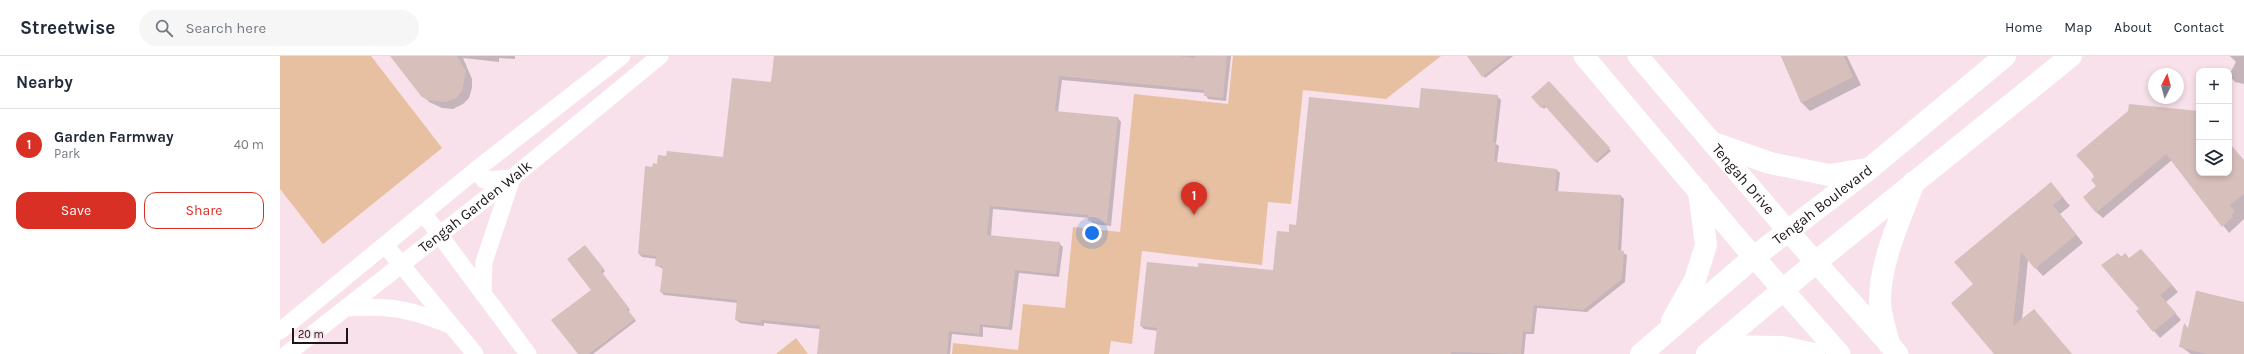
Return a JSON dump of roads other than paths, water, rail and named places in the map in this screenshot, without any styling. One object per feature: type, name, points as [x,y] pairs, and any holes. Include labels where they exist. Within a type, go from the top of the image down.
[{"type":"main road","name":"Tengah Boulevard","points":[[1641,354],[1754,257],[1869,169],[2006,56]]},
{"type":"main road","points":[[1712,350],[1782,289],[1914,181],[2071,56]]},
{"type":"main road","points":[[1713,143],[1770,163],[1829,175],[1869,169]]},
{"type":"main road","points":[[1894,349],[1880,302],[1884,272],[1892,240],[1914,181]]},
{"type":"main road","points":[[1664,334],[1695,280],[1706,245],[1699,192]]},
{"type":"main road","points":[[1712,350],[1782,347],[1814,354]]},
{"type":"street","name":"Tengah Garden Walk","points":[[280,331],[424,214],[477,168],[622,56]]},
{"type":"street","name":"Tengah Garden Walk","points":[[287,354],[512,178],[660,56]]},
{"type":"street","points":[[1584,56],[1754,257],[1840,354]]},
{"type":"street","name":"Tengah Drive","points":[[1638,56],[1788,231],[1894,349]]},
{"type":"street","points":[[477,168],[484,180],[512,178],[484,262],[483,294]]},
{"type":"street","points":[[424,214],[528,354]]},
{"type":"street","points":[[385,246],[475,354]]},
{"type":"street","points":[[346,308],[379,306],[414,311],[452,326]]},
{"type":"place","name":"Garden Farmway","points":[[1194,215]]}]
